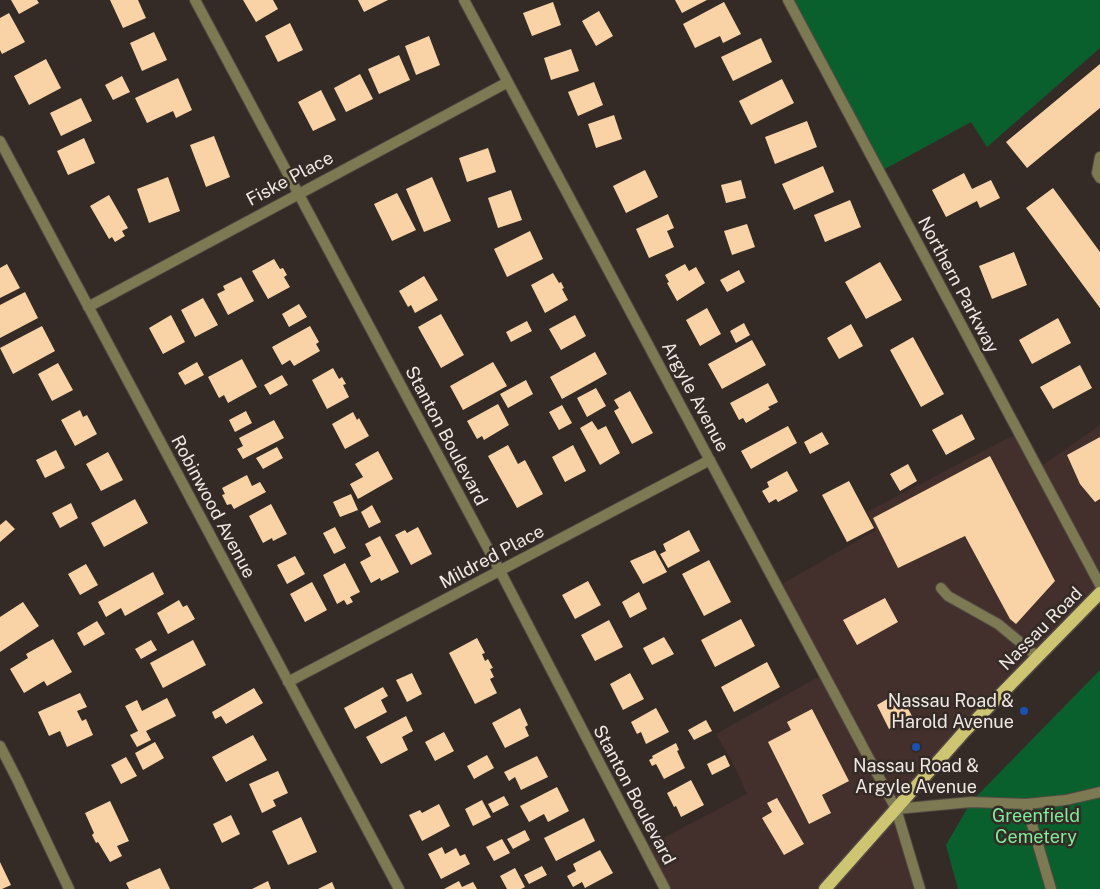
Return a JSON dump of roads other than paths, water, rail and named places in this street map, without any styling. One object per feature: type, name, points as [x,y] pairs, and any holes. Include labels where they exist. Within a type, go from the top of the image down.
[{"type":"main road","name":"Nassau Road","points":[[825,889],[964,732],[1100,594]]},
{"type":"street","name":"Stanton Boulevard","points":[[195,0],[500,571],[665,889]]},
{"type":"street","name":"Argyle Avenue","points":[[464,0],[896,809],[920,889]]},
{"type":"street","name":"Northern Parkway","points":[[788,0],[1100,585]]},
{"type":"street","name":"Fiske Place","points":[[88,307],[508,82]]},
{"type":"street","name":"Robinwood Avenue","points":[[0,140],[399,889]]},
{"type":"street","points":[[1100,157],[1097,173],[1100,178]]},
{"type":"street","name":"Mildred Place","points":[[288,682],[710,460]]},
{"type":"street","points":[[940,588],[948,596],[998,624],[1038,657]]},
{"type":"street","points":[[0,746],[69,889]]},
{"type":"street","points":[[896,809],[971,802],[1026,804],[1066,800],[1100,792]]},
{"type":"street","points":[[1026,804],[1051,889]]},
{"type":"place","name":"Nassau Road & Harold Avenue","points":[[1024,711]]},
{"type":"place","name":"Nassau Road & Argyle Avenue","points":[[916,747]]},
{"type":"park label","name":"Greenfield Cemetery","points":[[1036,826]]}]
